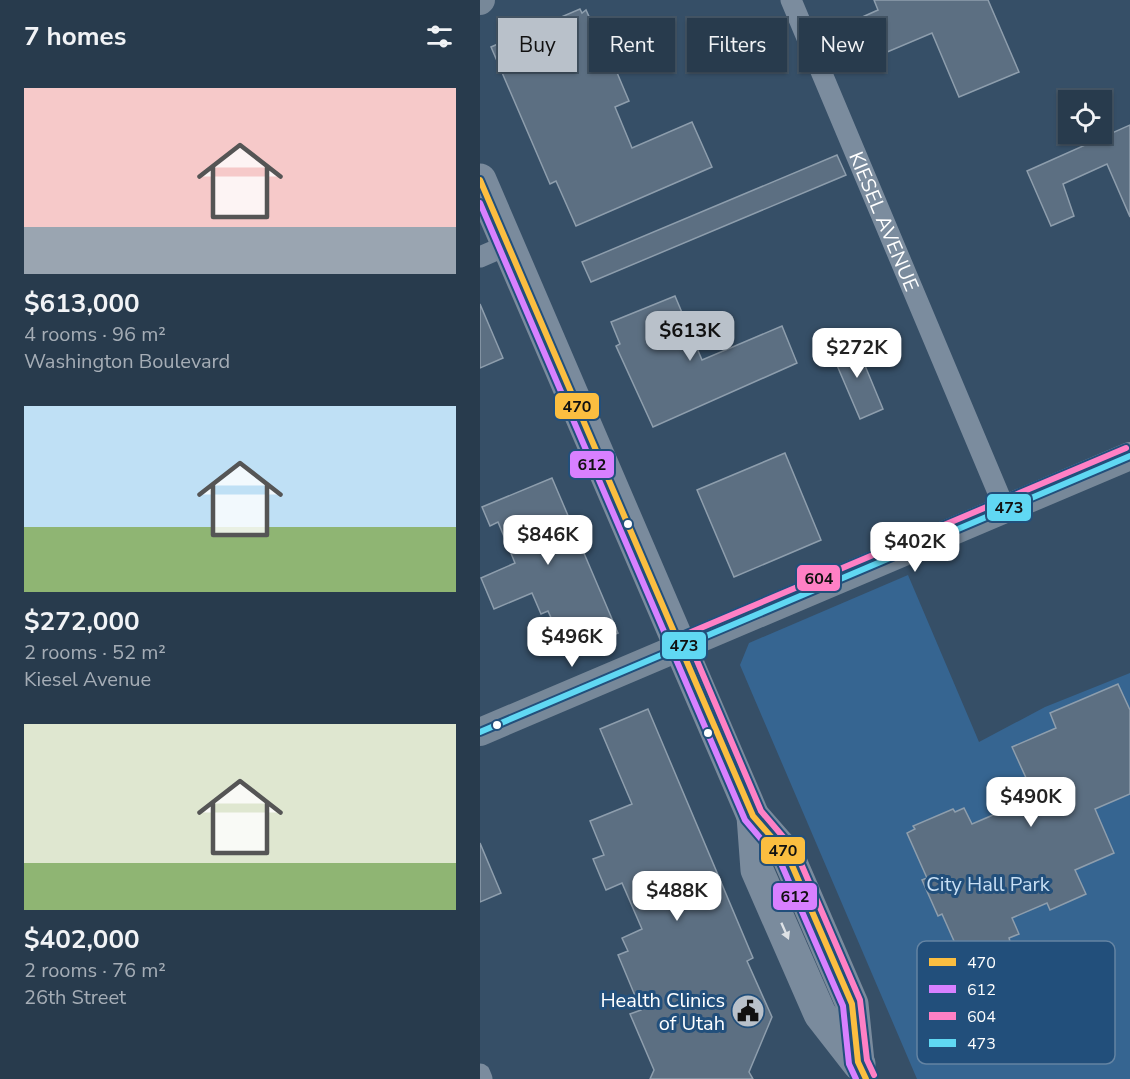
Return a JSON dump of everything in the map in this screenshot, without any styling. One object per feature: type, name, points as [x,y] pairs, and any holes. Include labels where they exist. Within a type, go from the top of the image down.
[{"type":"main road","points":[[480,180],[494,251],[681,646],[753,816],[758,870],[820,1014],[862,1071]]},
{"type":"street","name":"KIESEL AVENUE","points":[[792,0],[1005,509]]},
{"type":"street","points":[[480,732],[1130,456]]},
{"type":"street","points":[[480,1074],[482,1079]]},
{"type":"green space","name":"City Hall Park","points":[[908,575],[979,742],[1045,707],[1130,673],[1130,1079],[917,1079],[740,665],[749,643]]},
{"type":"building","points":[[874,0],[988,0],[1019,72],[959,97],[932,33],[886,52],[886,18],[860,18],[878,10]]},
{"type":"building","points":[[580,9],[582,13],[586,10],[590,18],[589,72],[617,72],[629,101],[615,107],[632,148],[692,122],[712,167],[576,226],[556,181],[550,184],[502,72],[577,72],[577,18],[559,18]]},
{"type":"building","points":[[498,44],[498,63],[491,47]]},
{"type":"building","points":[[1130,125],[1130,217],[1107,164],[1063,184],[1074,216],[1051,226],[1027,171],[1087,144],[1112,144],[1112,133]]},
{"type":"building","points":[[837,155],[846,175],[591,282],[582,262]]},
{"type":"building","points":[[675,296],[702,360],[782,326],[797,363],[653,427],[616,346],[620,344],[611,322]]},
{"type":"building","points":[[480,304],[503,358],[480,368]]},
{"type":"building","points":[[854,339],[883,409],[860,419],[830,349]]},
{"type":"building","points":[[785,453],[821,540],[734,577],[697,490]]},
{"type":"building","points":[[552,478],[618,633],[567,654],[548,611],[541,614],[532,593],[494,609],[481,578],[515,563],[498,522],[490,526],[482,507]]},
{"type":"building","points":[[1118,684],[1130,710],[1130,794],[1095,809],[1114,853],[1075,870],[1086,894],[1050,910],[1047,903],[1012,918],[1019,934],[1009,938],[1010,941],[954,941],[942,914],[938,916],[922,880],[927,878],[907,833],[915,829],[913,826],[953,809],[955,812],[964,808],[972,824],[1007,809],[1004,802],[1032,791],[1012,747],[1056,728],[1050,713]]},
{"type":"building","points":[[648,709],[753,958],[747,961],[772,1017],[749,1072],[753,1079],[650,1079],[654,1070],[630,1014],[641,1010],[618,955],[628,951],[622,938],[642,929],[622,883],[606,890],[593,859],[604,855],[590,821],[632,804],[600,729]]},
{"type":"building","points":[[480,843],[501,893],[480,902]]},
{"type":"transit line","name":"470","points":[[480,180],[753,816],[788,856],[852,1004],[858,1062],[866,1079]]},
{"type":"transit line","name":"612","points":[[480,203],[745,820],[780,861],[843,1006],[849,1064],[856,1079]]},
{"type":"transit line","name":"604","points":[[677,638],[1126,448]]},
{"type":"transit line","name":"473","points":[[480,732],[1130,456]]},
{"type":"transit line","name":"604","points":[[689,642],[761,811],[796,852],[860,1000],[867,1060],[874,1075]]},
{"type":"place","name":"Health Clinics of Utah","points":[[748,1011]]}]
